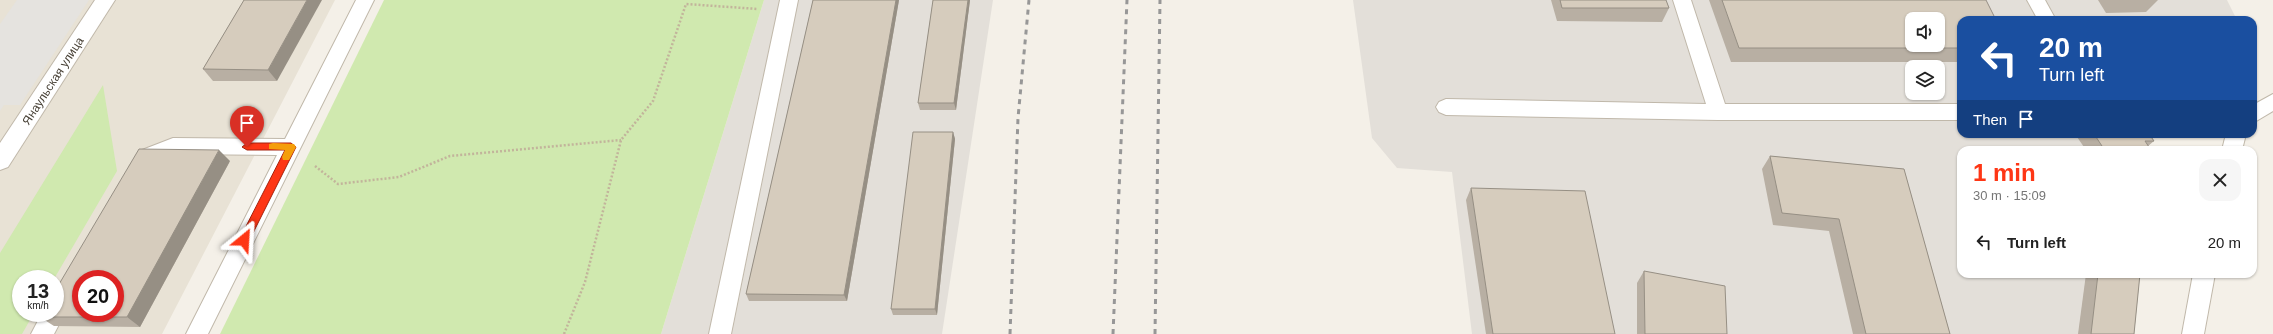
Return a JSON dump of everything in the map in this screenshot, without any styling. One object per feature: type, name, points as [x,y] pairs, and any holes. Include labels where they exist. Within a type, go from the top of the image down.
[{"type":"street","name":"Янаульская улица","points":[[0,161],[105,0]]},
{"type":"lane","points":[[197,334],[365,0]]},
{"type":"lane","points":[[1682,0],[1718,112]]},
{"type":"lane","points":[[2036,0],[2045,16]]},
{"type":"lane","points":[[720,334],[788,6]]},
{"type":"lane","points":[[2257,112],[2273,101]]},
{"type":"lane","points":[[1446,107],[1718,112],[1957,112]]},
{"type":"lane","points":[[129,184],[141,164],[150,155],[161,149],[173,146],[291,147]]},
{"type":"lane","points":[[2193,334],[2203,278]]},
{"type":"lane","points":[[42,334],[49,322]]},
{"type":"path","points":[[564,334],[585,282],[621,140],[653,102],[686,4],[788,6]]},
{"type":"path","points":[[291,147],[338,184],[399,177],[450,156],[621,140]]},
{"type":"shaded area","points":[[0,0],[335,0],[162,334],[0,334]]},
{"type":"shaded area","points":[[17,0],[89,0],[20,105],[4,105],[0,111],[0,24]]},
{"type":"shaded area","points":[[764,0],[993,0],[942,334],[661,334]]},
{"type":"shaded area","points":[[1353,0],[2227,0],[2235,16],[1957,16],[1957,138],[2133,138],[2138,146],[1957,146],[1957,278],[2127,278],[2121,334],[1472,334],[1452,172],[1397,168],[1372,138]]},
{"type":"green space","points":[[384,0],[764,0],[661,334],[220,334]]},
{"type":"green space","points":[[103,85],[117,171],[59,270],[12,270],[12,322],[29,322],[22,334],[0,334],[0,253]]},
{"type":"building","points":[[244,0],[307,0],[268,70],[203,69]]},
{"type":"building","points":[[813,0],[896,0],[844,295],[746,294]]},
{"type":"building","points":[[933,0],[968,0],[954,103],[918,103]]},
{"type":"building","points":[[1560,0],[1666,0],[1669,8],[1562,8]]},
{"type":"building","points":[[1722,0],[1986,0],[1994,16],[1957,16],[1957,48],[1945,48],[1945,12],[1905,12],[1905,48],[1739,48]]},
{"type":"building","points":[[913,132],[953,132],[935,309],[891,309]]},
{"type":"building","points":[[2097,138],[2152,138],[2154,141],[2145,141],[2148,146],[2102,146]]},
{"type":"building","points":[[139,149],[219,150],[127,317],[124,317],[124,270],[72,270],[72,317],[64,317],[64,276]]},
{"type":"building","points":[[1770,156],[1904,169],[1950,334],[1866,334],[1839,219],[1782,213]]},
{"type":"building","points":[[1471,188],[1585,191],[1615,334],[1493,334]]},
{"type":"building","points":[[1644,271],[1725,286],[1727,334],[1645,334]]},
{"type":"building","points":[[2098,278],[2140,278],[2134,334],[2091,334]]},
{"type":"railway","points":[[1010,334],[1018,118],[1029,0]]},
{"type":"railway","points":[[1113,334],[1127,0]]},
{"type":"railway","points":[[1155,334],[1160,0]]},
{"type":"slow traffic","points":[[273,147],[291,147],[286,157]]},
{"type":"route","points":[[244,240],[291,147],[247,147]]}]
